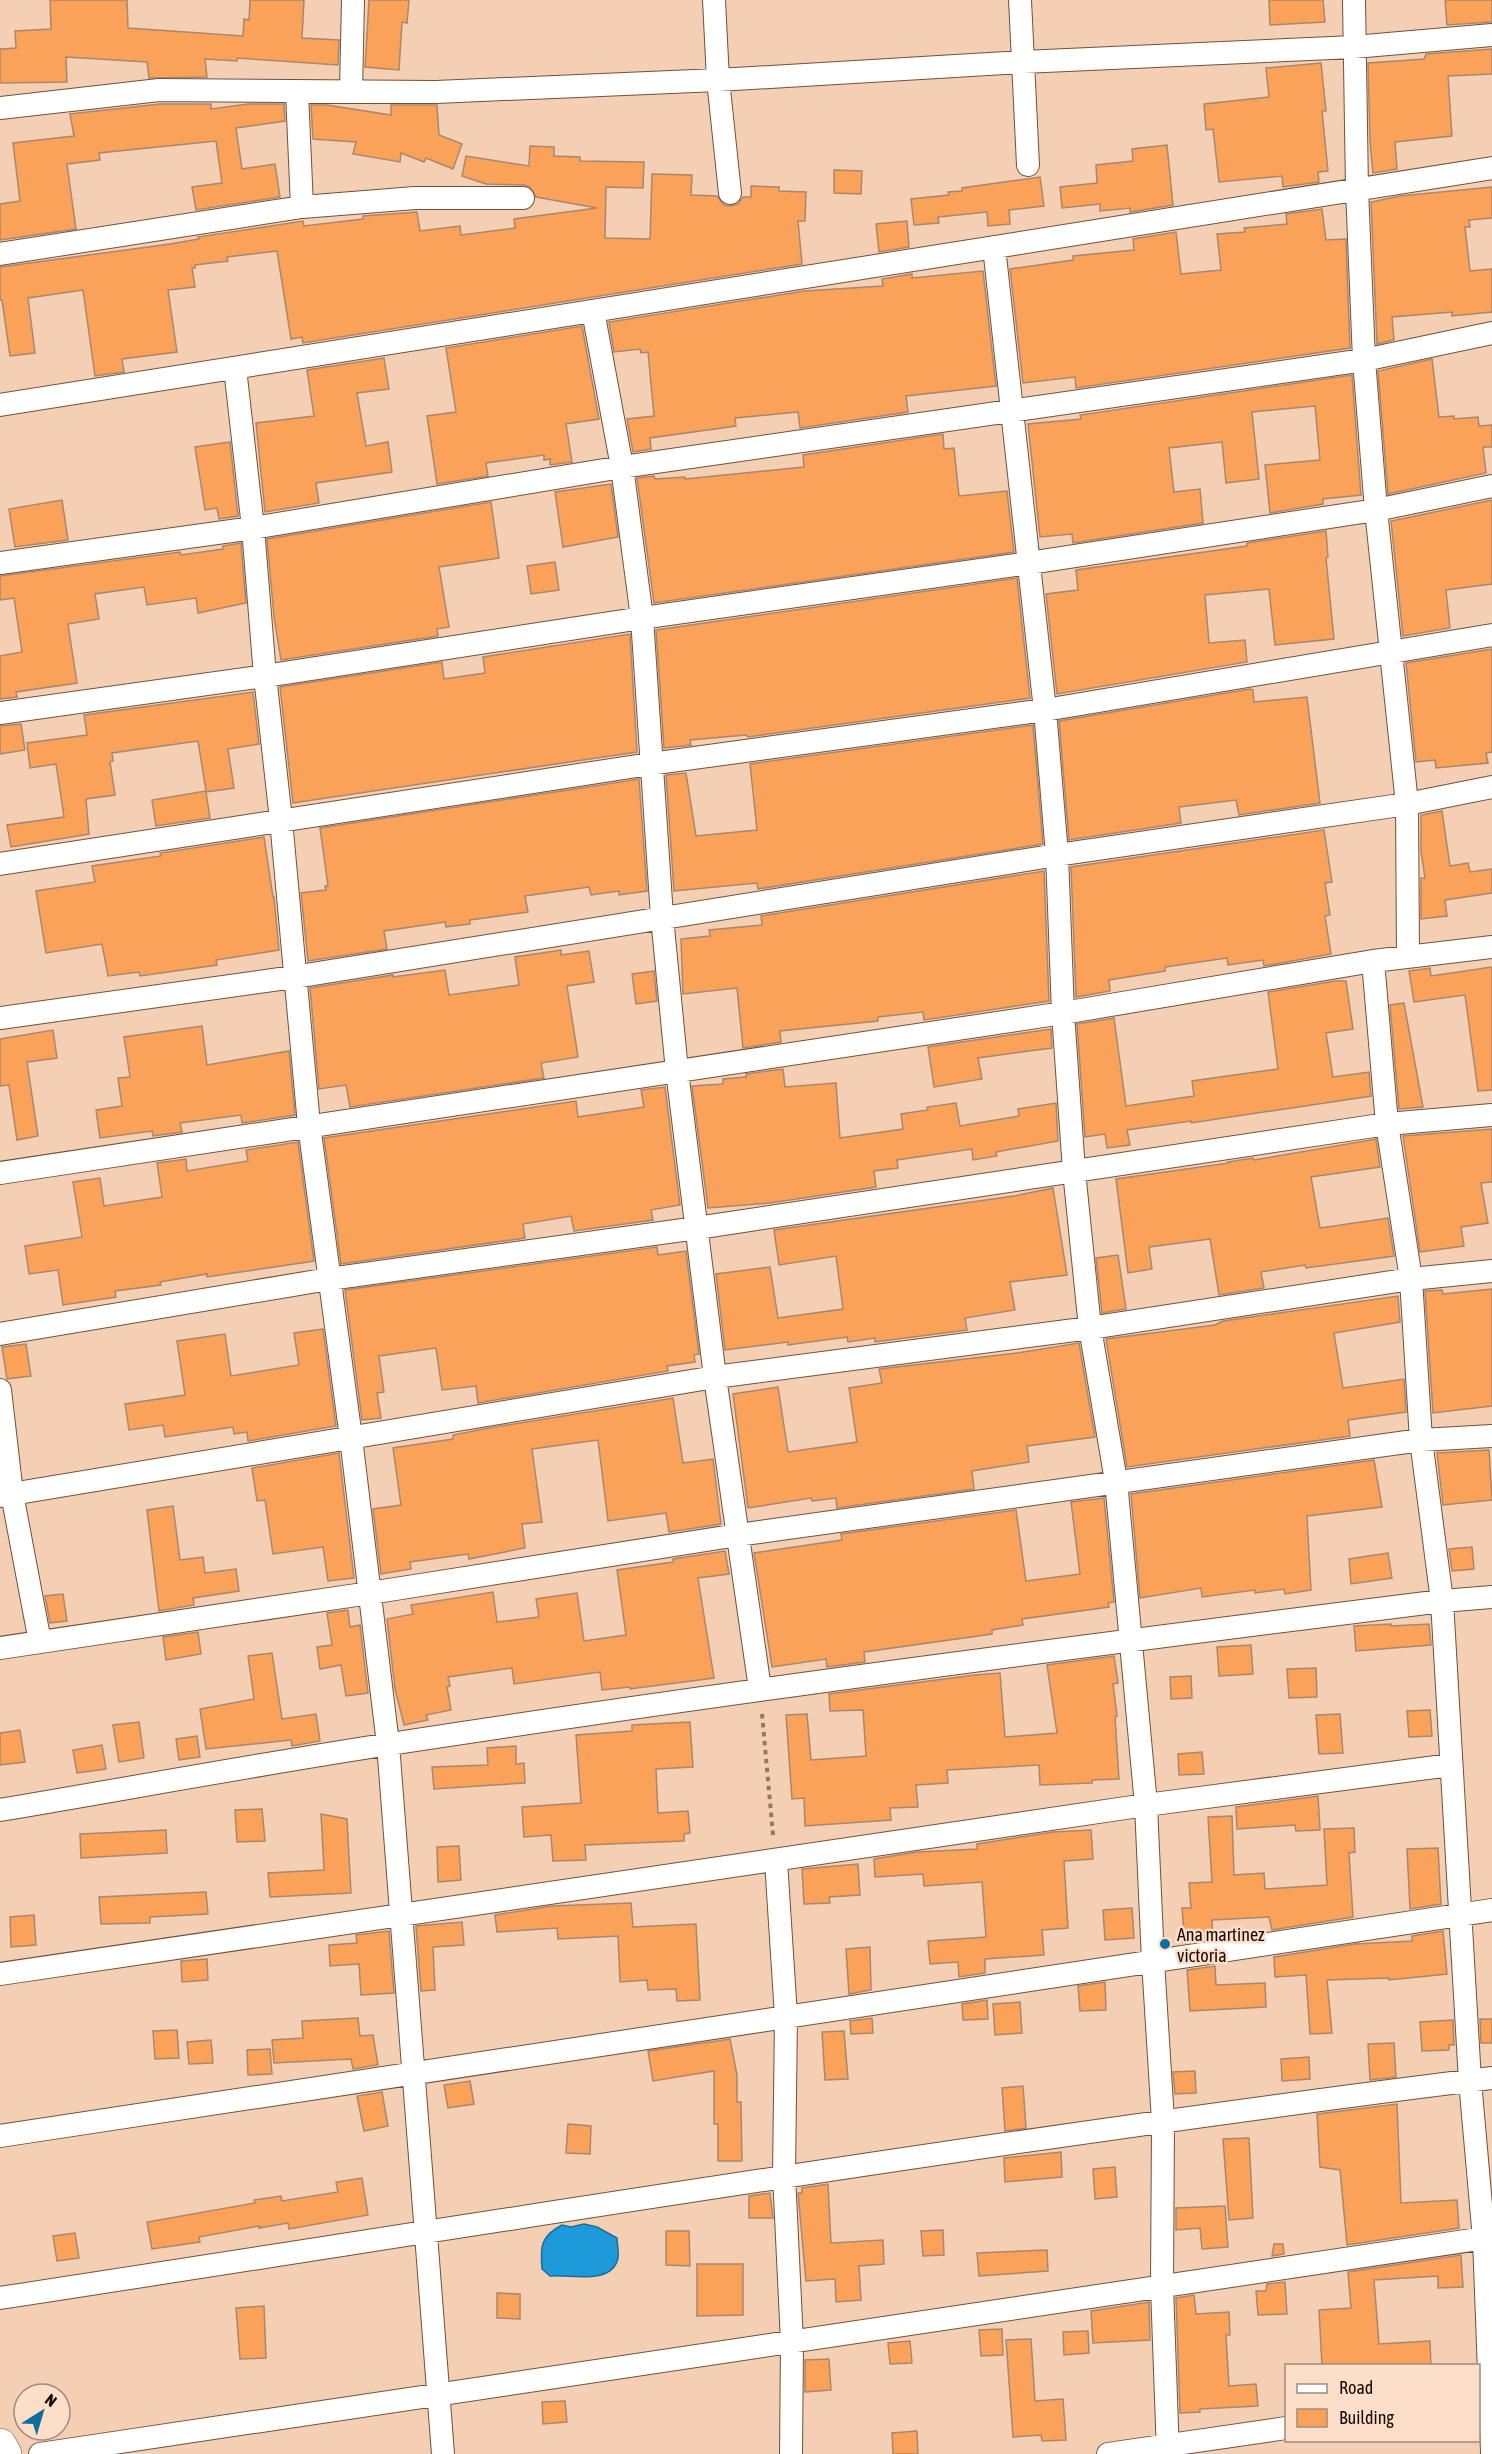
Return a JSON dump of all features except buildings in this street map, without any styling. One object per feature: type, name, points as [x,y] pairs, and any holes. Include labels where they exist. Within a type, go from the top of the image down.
[{"type":"main road","points":[[0,2445],[5,2454]]},
{"type":"street","points":[[351,91],[353,0]]},
{"type":"street","points":[[714,0],[718,80],[730,193]]},
{"type":"street","points":[[1020,0],[1028,165]]},
{"type":"street","points":[[1354,0],[1357,189],[1364,360],[1376,510],[1407,804],[1408,956]]},
{"type":"street","points":[[0,108],[159,90],[436,92],[718,80],[1023,62],[1354,47],[1492,35]]},
{"type":"street","points":[[297,92],[302,207]]},
{"type":"street","points":[[0,405],[1492,168]]},
{"type":"street","points":[[0,254],[302,207],[415,198],[524,198]]},
{"type":"street","points":[[994,247],[1014,412],[1045,710],[1057,855],[1063,1013],[1074,1171],[1090,1328],[1116,1481],[1146,1805],[1163,2121],[1162,2287],[1168,2450]]},
{"type":"street","points":[[593,311],[622,467],[642,618],[650,764],[677,1071],[715,1377],[760,1689]]},
{"type":"street","points":[[0,563],[253,528],[622,467],[1364,360],[1492,333]]},
{"type":"street","points":[[235,368],[253,528],[264,676],[281,820],[309,1125],[351,1438],[388,1744],[443,2454]]},
{"type":"street","points":[[0,713],[1029,563],[1376,510],[1492,486]]},
{"type":"street","points":[[0,864],[650,764],[1045,710],[1492,635]]},
{"type":"street","points":[[0,1018],[294,977],[1057,855],[1407,804],[1492,787]]},
{"type":"street","points":[[0,1173],[1063,1013],[1373,961],[1492,947]]},
{"type":"street","points":[[1373,961],[1387,1124],[1411,1279],[1421,1440],[1442,1601],[1470,2081],[1488,2238],[1487,2398],[1492,2452]]},
{"type":"street","points":[[0,1334],[329,1279],[697,1228],[1387,1124],[1492,1115]]},
{"type":"street","points":[[6,1495],[715,1377],[1090,1328],[1411,1279],[1492,1271]]},
{"type":"street","points":[[0,1390],[6,1495],[40,1642]]},
{"type":"street","points":[[0,1648],[738,1535],[1116,1481],[1421,1440],[1492,1436]]},
{"type":"street","points":[[0,1810],[388,1744],[760,1689],[1442,1601],[1492,1597]]},
{"type":"street","points":[[0,1974],[1146,1805],[1451,1765]]},
{"type":"street","points":[[776,1861],[786,2016],[784,2175],[792,2342],[791,2454]]},
{"type":"street","points":[[0,2136],[1460,1914],[1492,1911]]},
{"type":"street","points":[[0,2298],[784,2175],[1163,2121],[1492,2078]]},
{"type":"street","points":[[40,2454],[1488,2238]]},
{"type":"street","points":[[1108,2454],[1168,2450],[1285,2428]]},
{"type":"path","points":[[760,1689],[776,1861]]},
{"type":"water","points":[[584,2224],[597,2227],[617,2238],[618,2258],[614,2267],[608,2272],[589,2277],[550,2276],[542,2269],[541,2254],[546,2238],[562,2225],[571,2227]]},
{"type":"place","name":"Ana martinez victoria","points":[[1165,1944]]}]
